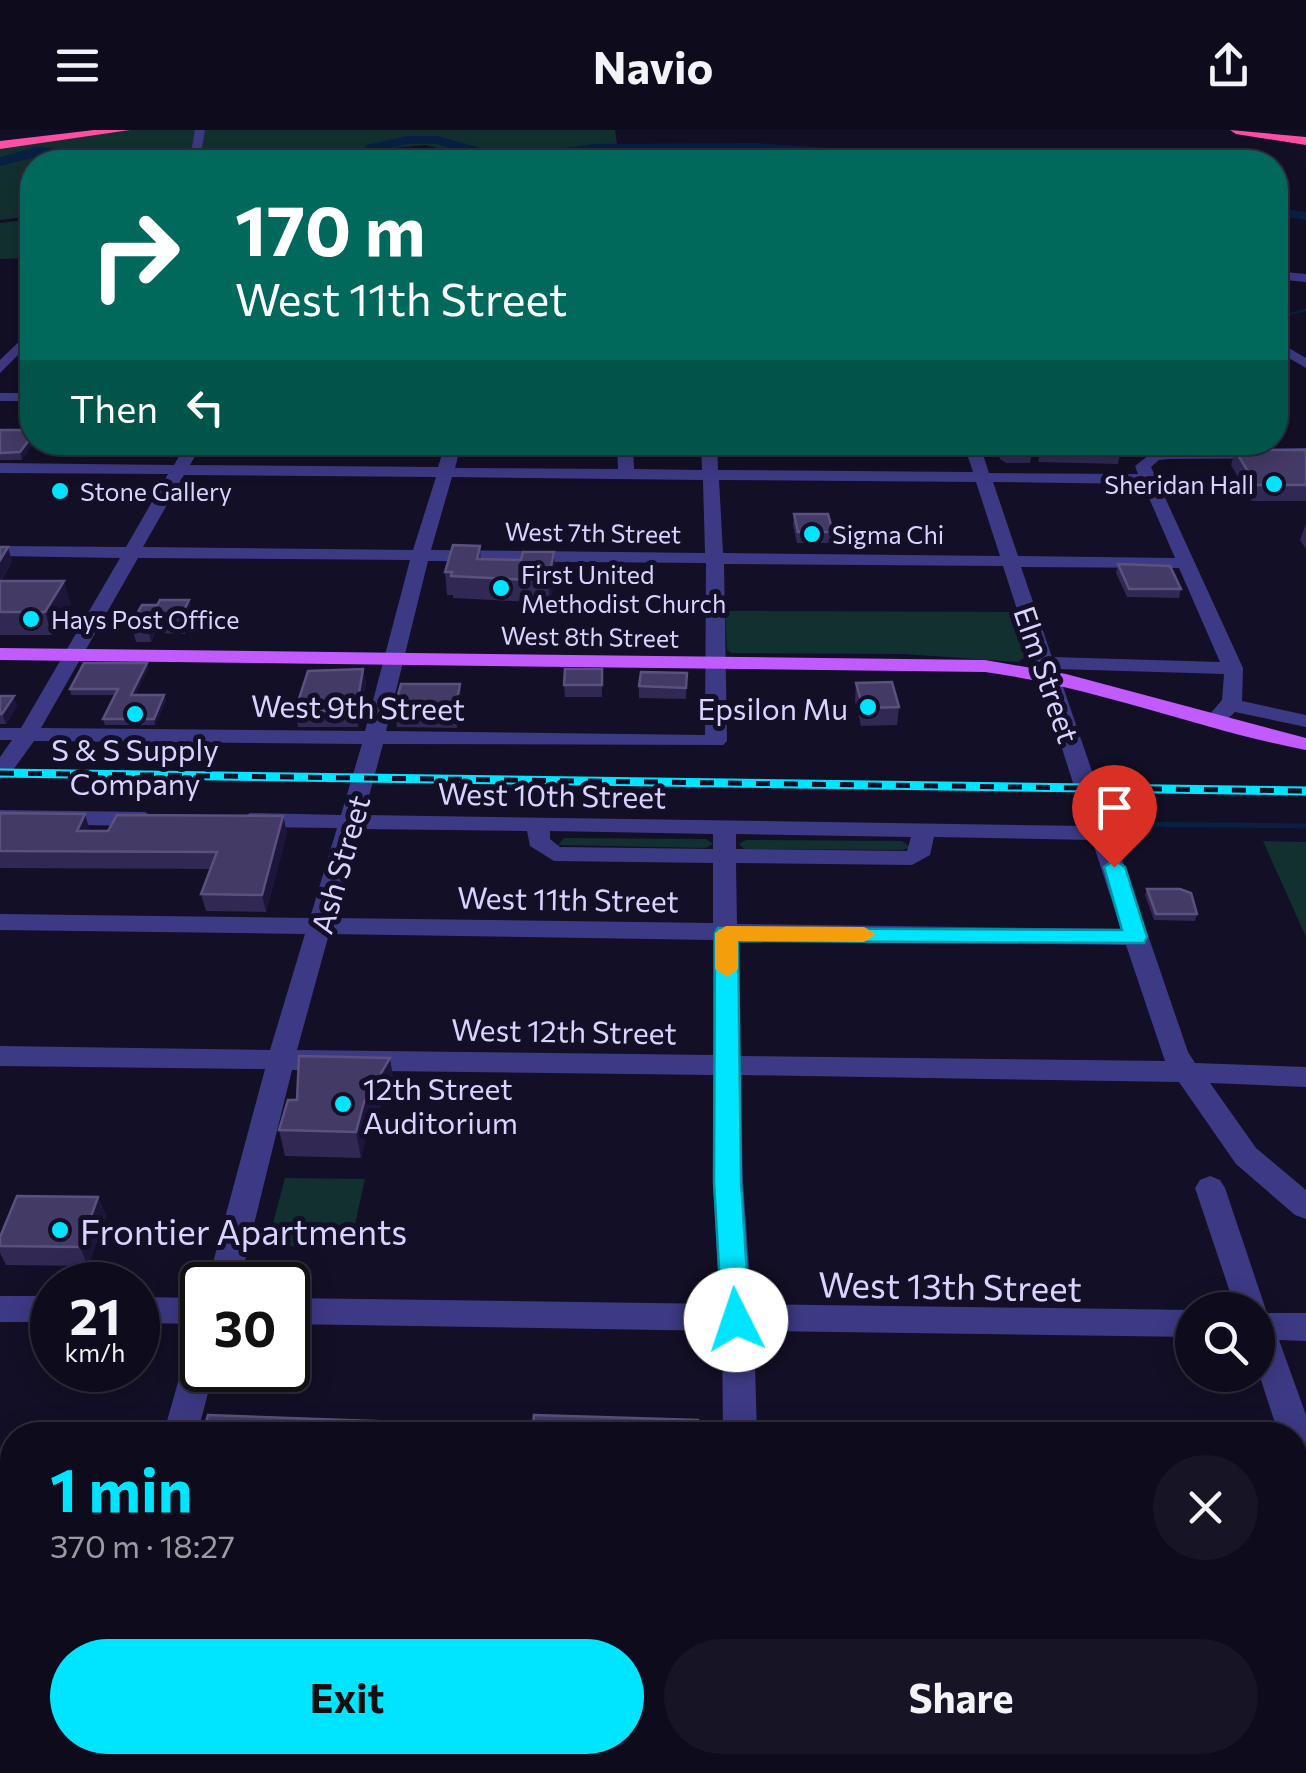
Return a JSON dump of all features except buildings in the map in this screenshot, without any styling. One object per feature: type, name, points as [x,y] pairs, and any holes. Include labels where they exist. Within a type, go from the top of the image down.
[{"type":"highway","points":[[0,145],[124,130]]},
{"type":"highway","points":[[1236,130],[1306,141]]},
{"type":"main road","name":"West 8th Street","points":[[0,654],[985,666],[1047,670],[1173,711],[1306,744]]},
{"type":"street","points":[[0,368],[20,347]]},
{"type":"street","points":[[0,772],[27,734],[188,455]]},
{"type":"street","name":"Ash Street","points":[[229,1262],[281,1059],[451,455]]},
{"type":"street","points":[[625,455],[626,474]]},
{"type":"street","points":[[709,455],[716,662]]},
{"type":"street","name":"Elm Street","points":[[975,455],[1175,1056],[1246,1156],[1304,1207]]},
{"type":"street","points":[[1165,455],[1154,456],[1144,466],[1148,479],[1233,668],[1236,693],[1232,704],[1213,722]]},
{"type":"street","points":[[0,468],[1148,479]]},
{"type":"street","name":"West 7th Street","points":[[0,551],[1186,564]]},
{"type":"street","name":"West 9th Street","points":[[0,734],[716,741],[716,662]]},
{"type":"street","points":[[1047,670],[1233,668]]},
{"type":"street","points":[[1232,704],[1306,721]]},
{"type":"street","points":[[0,817],[178,819]]},
{"type":"street","name":"West 10th Street","points":[[218,820],[539,824],[538,842],[554,854],[724,841]]},
{"type":"street","points":[[740,1422],[728,1182],[724,841],[912,858],[922,850],[923,833],[1103,833]]},
{"type":"street","name":"West 11th Street","points":[[0,922],[1136,937]]},
{"type":"street","name":"West 12th Street","points":[[0,1056],[1306,1077]]},
{"type":"street","points":[[1210,1188],[1246,1292]]},
{"type":"street","points":[[0,1309],[30,1310]]},
{"type":"street","name":"West 13th Street","points":[[310,1310],[1175,1324]]},
{"type":"street","points":[[1275,1326],[1305,1326]]},
{"type":"street","points":[[1275,1375],[1292,1422]]},
{"type":"street","points":[[184,1422],[192,1392]]},
{"type":"green space","points":[[124,130],[615,130],[617,144],[840,150],[445,150],[425,145],[393,150],[20,150],[20,218],[0,220],[0,145]]},
{"type":"green space","points":[[20,220],[20,258],[0,259],[0,223]]},
{"type":"green space","points":[[1019,612],[1031,653],[1018,662],[904,654],[731,653],[727,650],[725,613]]},
{"type":"green space","points":[[564,838],[706,839],[713,844],[705,848],[558,845]]},
{"type":"green space","points":[[746,840],[902,841],[910,847],[744,849],[739,844]]},
{"type":"green space","points":[[1263,841],[1306,842],[1306,937]]},
{"type":"green space","points":[[285,1178],[365,1179],[350,1247],[267,1246]]},
{"type":"waterway","points":[[371,150],[408,140],[437,140],[473,150]]},
{"type":"waterway","points":[[578,150],[800,150]]},
{"type":"waterway","points":[[0,162],[20,154]]},
{"type":"waterway","points":[[1288,213],[1306,216]]},
{"type":"waterway","points":[[1290,314],[1306,310]]},
{"type":"waterway","points":[[1125,824],[1306,826]]},
{"type":"railway","points":[[0,773],[1306,791]]},
{"type":"slow traffic","points":[[727,969],[726,933],[864,934]]},
{"type":"place","name":"Sheridan Hall","points":[[1274,484]]},
{"type":"place","name":"Stone Gallery","points":[[60,491]]},
{"type":"place","name":"Sigma Chi","points":[[812,534]]},
{"type":"place","name":"First United Methodist Church","points":[[501,588]]},
{"type":"place","name":"Hays Post Office","points":[[31,619]]},
{"type":"place","name":"Epsilon Mu","points":[[868,707]]},
{"type":"place","name":"S & S Supply Company","points":[[135,714]]},
{"type":"place","name":"12th Street Auditorium","points":[[343,1104]]},
{"type":"place","name":"Frontier Apartments","points":[[60,1230]]},
{"type":"route","points":[[736,1320],[728,1182],[726,933],[1136,937],[1114,867]]}]
